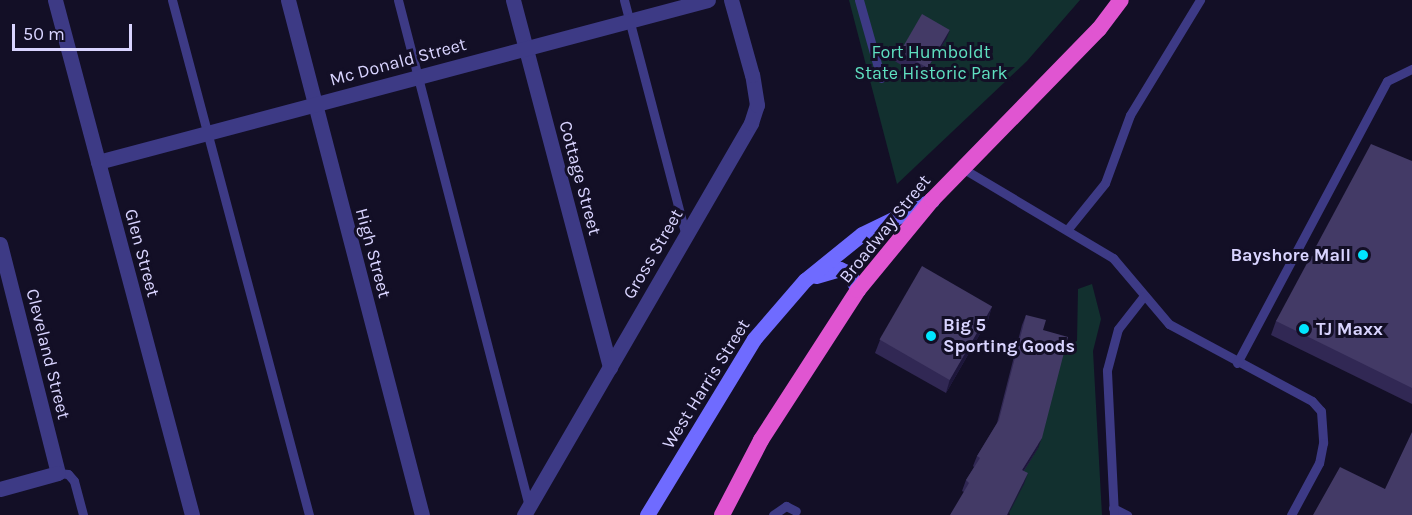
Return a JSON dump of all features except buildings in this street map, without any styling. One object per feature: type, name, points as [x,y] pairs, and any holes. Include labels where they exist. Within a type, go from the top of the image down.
[{"type":"highway","name":"Broadway Street","points":[[722,515],[761,440],[858,290],[932,200],[1099,29],[1121,0]]},
{"type":"main road","name":"West Harris Street","points":[[647,515],[754,339],[805,280],[862,234],[932,200]]},
{"type":"main road","points":[[805,280],[840,269],[849,273],[858,290]]},
{"type":"street","name":"Glen Street","points":[[55,0],[192,515]]},
{"type":"street","name":"High Street","points":[[288,0],[422,515]]},
{"type":"street","name":"Cottage Street","points":[[513,0],[610,367]]},
{"type":"street","name":"Mc Donald Street","points":[[98,162],[708,0]]},
{"type":"street","name":"Gross Street","points":[[527,510],[751,123],[757,105],[731,0]]},
{"type":"street","name":"Cleveland Street","points":[[0,244],[58,473]]},
{"type":"street","points":[[0,489],[58,473]]},
{"type":"lane","points":[[172,0],[309,515]]},
{"type":"lane","points":[[398,0],[527,510]]},
{"type":"lane","points":[[624,0],[686,237]]},
{"type":"lane","points":[[859,0],[881,78]]},
{"type":"lane","points":[[1067,230],[1105,183],[1130,116],[1200,0]]},
{"type":"lane","points":[[1237,363],[1387,81],[1412,69]]},
{"type":"lane","points":[[962,168],[1113,258],[1143,297],[1169,324],[1237,363],[1312,401],[1321,411],[1325,425],[1319,463],[1291,515]]},
{"type":"lane","points":[[1127,515],[1114,512],[1107,370],[1118,329],[1143,297]]},
{"type":"lane","points":[[58,473],[68,474],[74,481],[83,515]]},
{"type":"lane","points":[[773,515],[786,506],[796,511]]},
{"type":"green space","name":"Fort Humboldt State Historic Park","points":[[849,0],[1080,0],[1027,61],[897,184]]},
{"type":"green space","points":[[1092,284],[1101,319],[1093,351],[1102,515],[1010,515],[1008,510],[1018,480],[1038,448],[1064,347],[1077,341],[1078,289]]},
{"type":"place","name":"Bayshore Mall","points":[[1363,255]]},
{"type":"place","name":"TJ Maxx","points":[[1304,329]]},
{"type":"place","name":"Big 5 Sporting Goods","points":[[931,336]]}]
